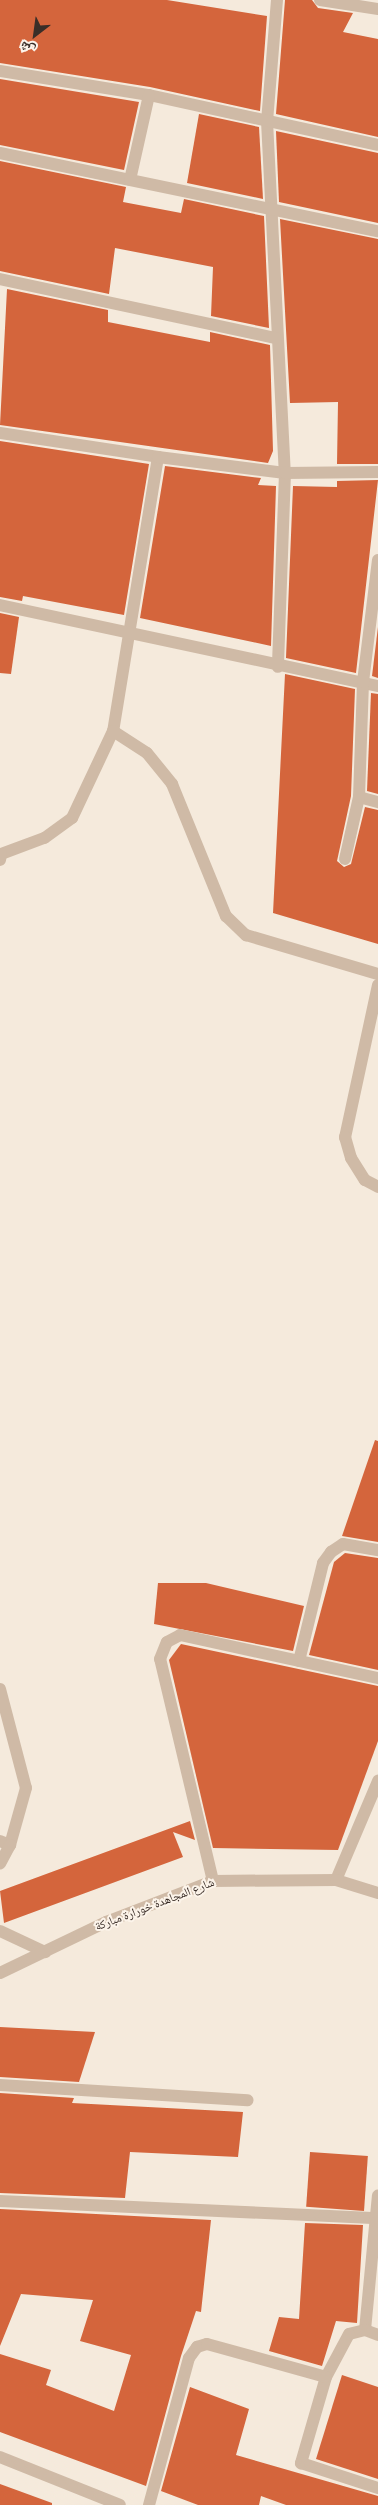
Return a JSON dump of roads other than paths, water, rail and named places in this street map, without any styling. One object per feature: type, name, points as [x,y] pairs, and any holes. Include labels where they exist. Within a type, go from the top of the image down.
[{"type":"street","points":[[277,0],[267,121],[284,473],[278,667]]},
{"type":"street","points":[[320,0],[363,4],[378,9]]},
{"type":"street","points":[[0,71],[149,95],[378,145]]},
{"type":"street","points":[[130,180],[149,95]]},
{"type":"street","points":[[0,153],[272,207],[378,231]]},
{"type":"street","points":[[0,279],[276,338]]},
{"type":"street","points":[[0,433],[158,457],[284,473],[378,472]]},
{"type":"street","points":[[0,856],[59,830],[72,818],[113,731],[131,633],[158,457]]},
{"type":"street","points":[[344,859],[359,797],[363,682],[375,600],[378,560]]},
{"type":"street","points":[[0,605],[278,667],[378,686]]},
{"type":"street","points":[[113,731],[147,753],[172,784],[226,916],[246,935],[378,974]]},
{"type":"street","points":[[359,797],[378,802]]},
{"type":"street","points":[[378,985],[345,1137],[351,1158],[365,1180],[378,1187]]},
{"type":"street","points":[[299,1661],[323,1563],[331,1552],[343,1544],[378,1550]]},
{"type":"street","points":[[213,1881],[160,1659],[167,1642],[180,1635],[378,1678]]},
{"type":"street","points":[[0,1689],[26,1788],[5,1843],[0,1864]]},
{"type":"street","points":[[336,1880],[378,1781]]},
{"type":"street","name":"شارع المجاهدة خورارة مباركة","points":[[0,1973],[213,1881],[336,1880],[378,1894]]},
{"type":"street","points":[[0,1930],[45,1952]]},
{"type":"street","points":[[0,2085],[248,2100]]},
{"type":"street","points":[[365,2330],[378,2196]]},
{"type":"street","points":[[0,2201],[377,2217]]},
{"type":"street","points":[[378,2335],[365,2330],[349,2334],[326,2377],[301,2463],[378,2488]]},
{"type":"street","points":[[149,2505],[190,2358],[197,2347],[207,2344],[326,2377]]},
{"type":"street","points":[[0,2457],[120,2505]]}]
